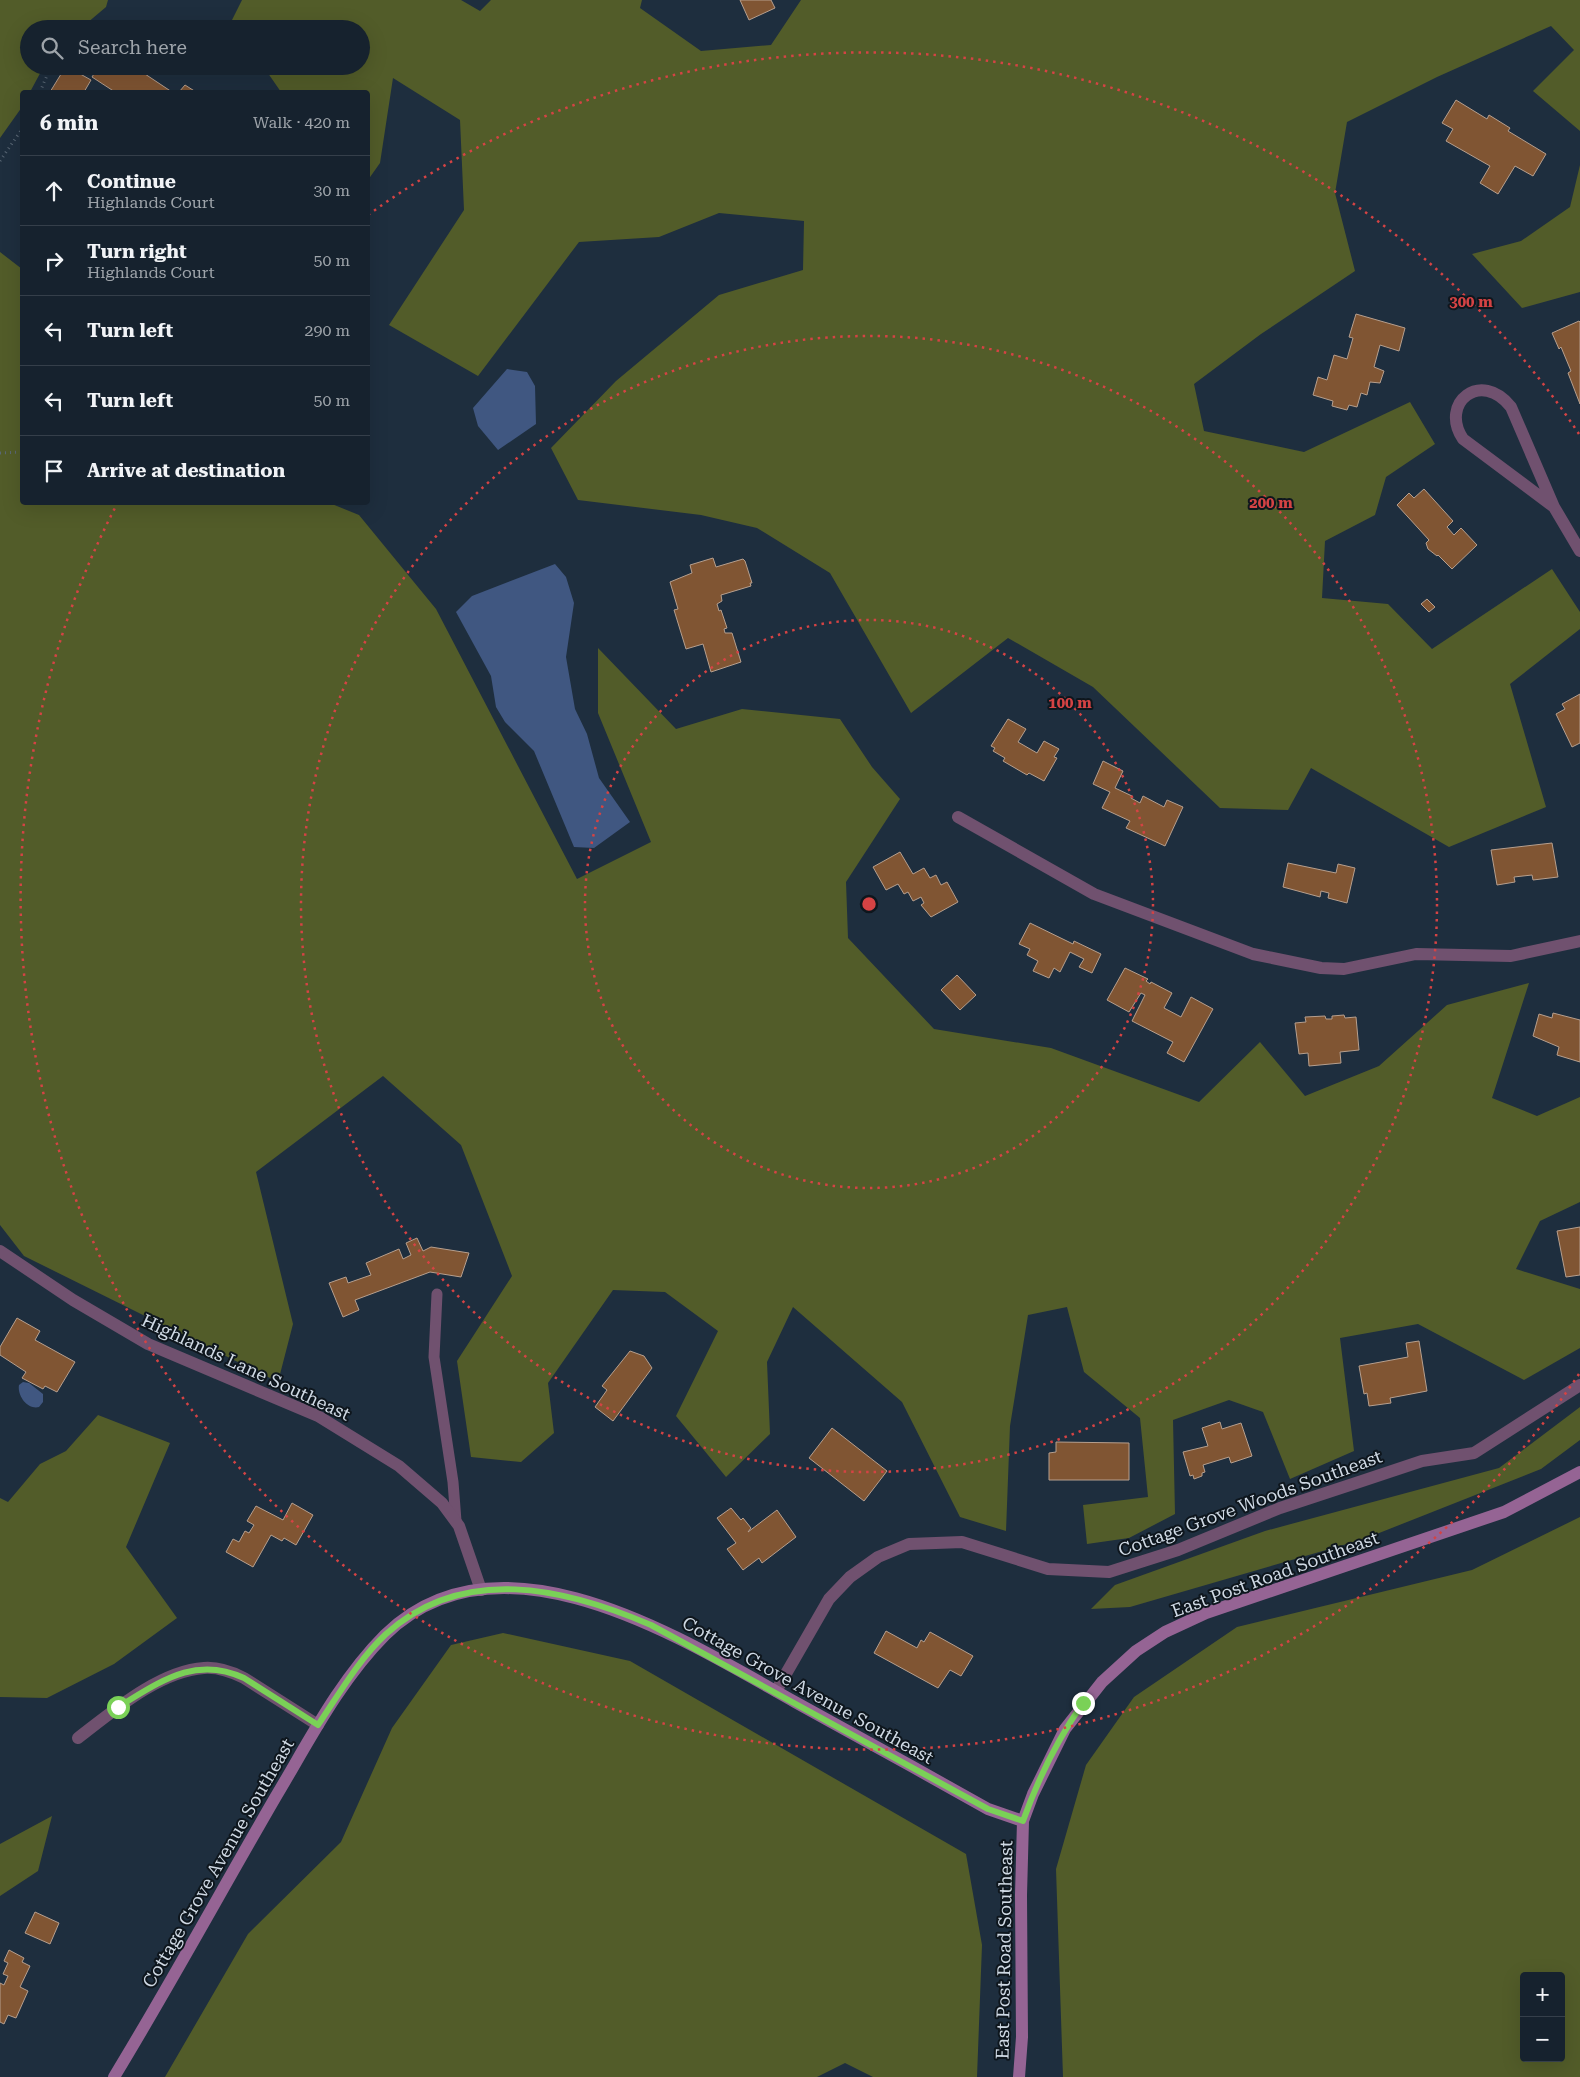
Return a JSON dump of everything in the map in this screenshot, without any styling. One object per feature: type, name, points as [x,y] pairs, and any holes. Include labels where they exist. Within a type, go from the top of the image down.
[{"type":"main road","name":"East Post Road Southeast","points":[[1019,2077],[1022,2037],[1021,1895],[1023,1821],[1054,1749],[1083,1703],[1116,1668],[1136,1651],[1165,1632],[1206,1613],[1504,1512],[1580,1472]]},
{"type":"main road","name":"Cottage Grove Avenue Southeast","points":[[114,2077],[318,1725],[359,1664],[386,1634],[435,1602],[459,1593],[480,1590],[552,1592],[599,1604],[651,1625],[776,1691],[988,1809],[1023,1821]]},
{"type":"street","points":[[1554,507],[1463,439],[1455,428],[1455,415],[1459,404],[1468,395],[1479,390],[1490,390],[1502,396],[1511,407],[1554,507],[1580,551]]},
{"type":"street","points":[[958,817],[1094,894],[1254,954],[1321,968],[1344,969],[1416,954],[1511,956],[1580,941]]},
{"type":"street","name":"Highlands Lane Southeast","points":[[0,1251],[73,1300],[148,1344],[260,1390],[342,1430],[399,1466],[442,1503],[456,1521],[480,1590]]},
{"type":"street","name":"Cottage Grove Woods Southeast","points":[[776,1691],[829,1599],[850,1577],[878,1557],[909,1544],[962,1542],[1048,1570],[1109,1572],[1178,1550],[1280,1508],[1422,1461],[1474,1453],[1580,1385]]},
{"type":"street","points":[[78,1738],[118,1707],[164,1680],[186,1671],[204,1668],[232,1672],[244,1678],[318,1725]]},
{"type":"lane","points":[[437,1294],[434,1357],[453,1482],[456,1521]]},
{"type":"path","points":[[41,90],[47,75]]},
{"type":"path","points":[[0,161],[20,133]]},
{"type":"path","points":[[0,453],[20,452]]},
{"type":"green space","points":[[0,0],[108,0],[106,7],[91,20],[20,20],[20,75],[39,75],[31,90],[20,90],[20,110],[0,138]]},
{"type":"green space","points":[[242,0],[461,0],[480,11],[491,0],[642,0],[640,8],[701,51],[771,45],[801,0],[1580,0],[1580,131],[1533,91],[1574,50],[1551,26],[1437,77],[1347,122],[1335,193],[1355,271],[1261,334],[1194,384],[1204,431],[1304,452],[1410,402],[1435,444],[1386,477],[1375,515],[1325,541],[1322,598],[1388,604],[1432,649],[1552,569],[1580,612],[1580,629],[1510,684],[1546,807],[1449,847],[1311,768],[1288,810],[1220,808],[1093,687],[1008,638],[911,713],[830,573],[757,528],[701,515],[578,500],[551,448],[616,381],[719,295],[803,270],[804,221],[719,213],[659,237],[579,242],[478,376],[389,325],[464,210],[460,120],[393,78],[380,163],[370,177],[370,90],[280,90],[269,75],[370,75],[370,20],[232,20]]},
{"type":"green space","points":[[1580,165],[1580,292],[1522,308],[1472,254],[1521,241],[1570,207]]},
{"type":"green space","points":[[0,252],[20,267],[20,505],[334,505],[359,515],[436,609],[577,879],[651,842],[598,713],[598,648],[676,729],[742,709],[840,719],[872,767],[900,799],[846,882],[848,938],[934,1029],[1051,1048],[1199,1102],[1260,1042],[1305,1096],[1379,1066],[1447,1005],[1529,983],[1492,1098],[1537,1116],[1580,1097],[1580,1202],[1540,1221],[1516,1269],[1580,1289],[1580,1348],[1524,1380],[1418,1324],[1340,1338],[1354,1451],[1290,1479],[1263,1412],[1229,1400],[1173,1420],[1175,1514],[1129,1538],[1087,1544],[1083,1505],[1148,1497],[1140,1418],[1084,1372],[1067,1307],[1028,1315],[1010,1426],[1006,1531],[960,1517],[902,1402],[793,1307],[767,1362],[770,1434],[726,1477],[676,1416],[718,1331],[665,1292],[613,1290],[548,1383],[554,1433],[521,1462],[471,1457],[457,1361],[512,1276],[461,1145],[383,1076],[256,1172],[293,1324],[278,1382],[24,1256],[0,1225]]},
{"type":"green space","points":[[1580,1407],[1580,1440],[1541,1469],[1364,1539],[1130,1607],[1091,1609],[1115,1585],[1265,1531],[1499,1468]]},
{"type":"green space","points":[[98,1415],[170,1443],[126,1547],[177,1618],[114,1664],[47,1698],[0,1697],[0,1498],[8,1502],[40,1464],[66,1451]]},
{"type":"green space","points":[[1580,1517],[1580,2077],[1063,2077],[1056,1869],[1086,1765],[1134,1697],[1237,1627],[1472,1570]]},
{"type":"green space","points":[[503,1633],[630,1661],[966,1854],[982,1945],[977,2077],[873,2077],[845,2063],[817,2077],[165,2077],[248,1934],[341,1842],[392,1728],[451,1645]]},
{"type":"green space","points":[[52,1816],[38,1871],[0,1896],[0,1844]]},
{"type":"water","points":[[507,369],[527,372],[535,386],[536,424],[498,450],[478,426],[473,408]]},
{"type":"water","points":[[555,564],[566,577],[574,603],[566,657],[575,709],[587,734],[599,778],[630,822],[594,848],[574,847],[534,751],[505,722],[496,707],[491,676],[456,612],[472,596]]},
{"type":"water","points":[[23,1382],[29,1383],[43,1394],[43,1402],[39,1407],[27,1404],[22,1398],[19,1385]]},
{"type":"building","points":[[740,0],[771,0],[775,8],[749,20]]},
{"type":"building","points":[[60,75],[82,75],[91,80],[85,90],[51,90]]},
{"type":"building","points":[[93,75],[146,75],[169,90],[112,90],[92,77]]},
{"type":"building","points":[[185,85],[193,90],[181,90]]},
{"type":"building","points":[[1456,100],[1487,119],[1489,115],[1510,128],[1508,131],[1546,154],[1533,176],[1515,166],[1498,194],[1480,183],[1490,166],[1446,141],[1453,129],[1442,123]]},
{"type":"building","points":[[1356,314],[1405,328],[1399,351],[1380,345],[1374,367],[1384,371],[1380,383],[1370,382],[1367,395],[1361,393],[1357,407],[1349,405],[1347,410],[1332,406],[1333,401],[1313,395],[1318,377],[1327,380],[1334,355],[1347,359],[1353,338],[1349,337]]},
{"type":"building","points":[[1579,321],[1580,404],[1568,373],[1571,371],[1561,347],[1559,349],[1552,333]]},
{"type":"building","points":[[1424,489],[1453,521],[1447,527],[1454,535],[1461,528],[1477,545],[1452,569],[1438,555],[1428,549],[1426,543],[1429,540],[1397,505],[1409,493],[1414,498]]},
{"type":"building","points":[[713,558],[716,567],[743,559],[752,583],[750,583],[751,586],[721,595],[722,601],[717,604],[727,628],[724,629],[725,633],[732,633],[741,662],[711,672],[703,644],[686,649],[674,610],[678,609],[670,582],[692,573],[690,565]]},
{"type":"building","points":[[1427,599],[1435,607],[1429,612],[1421,604]]},
{"type":"building","points":[[1580,694],[1580,743],[1572,747],[1556,714],[1565,709],[1562,704]]},
{"type":"building","points":[[1008,719],[1026,729],[1018,742],[1037,753],[1044,741],[1059,749],[1054,757],[1057,758],[1044,781],[1029,773],[1027,775],[1003,761],[1005,758],[993,751],[995,748],[991,746]]},
{"type":"building","points":[[1103,761],[1123,771],[1115,788],[1132,796],[1131,798],[1140,803],[1143,796],[1164,807],[1167,800],[1183,807],[1165,846],[1126,828],[1130,821],[1102,808],[1110,792],[1093,784]]},
{"type":"building","points":[[1552,843],[1558,877],[1533,880],[1532,875],[1514,877],[1515,882],[1497,885],[1491,850]]},
{"type":"building","points":[[900,852],[913,874],[924,868],[930,878],[936,875],[941,885],[947,882],[958,902],[931,917],[921,905],[924,903],[921,897],[913,901],[908,892],[904,894],[898,884],[886,890],[873,867]]},
{"type":"building","points":[[1288,863],[1336,873],[1338,864],[1355,868],[1347,903],[1328,898],[1329,893],[1321,891],[1320,897],[1283,887]]},
{"type":"building","points":[[1030,923],[1073,944],[1074,941],[1101,954],[1092,973],[1079,967],[1084,959],[1070,952],[1060,972],[1054,968],[1049,978],[1033,971],[1038,961],[1027,955],[1030,949],[1019,944]]},
{"type":"building","points":[[1125,968],[1148,979],[1146,981],[1150,984],[1151,982],[1172,993],[1164,1008],[1181,1017],[1191,997],[1213,1009],[1184,1062],[1167,1053],[1173,1042],[1132,1021],[1145,995],[1141,993],[1129,1012],[1107,1000]]},
{"type":"building","points":[[957,975],[976,995],[960,1010],[941,990]]},
{"type":"building","points":[[1553,1013],[1580,1020],[1580,1062],[1557,1055],[1559,1047],[1533,1036],[1539,1014],[1552,1018]]},
{"type":"building","points":[[1344,1015],[1345,1018],[1356,1017],[1359,1050],[1340,1052],[1341,1063],[1309,1066],[1308,1053],[1299,1054],[1295,1023],[1306,1022],[1305,1017],[1325,1016],[1326,1019],[1332,1019],[1332,1016]]},
{"type":"building","points":[[1580,1227],[1580,1275],[1566,1277],[1557,1231]]},
{"type":"building","points":[[417,1238],[423,1251],[431,1247],[469,1253],[461,1277],[430,1272],[355,1300],[359,1310],[343,1317],[329,1283],[346,1277],[348,1283],[371,1275],[366,1263],[399,1249],[403,1259],[411,1255],[406,1243]]},
{"type":"building","points":[[17,1318],[40,1331],[35,1340],[75,1362],[57,1392],[45,1386],[43,1389],[22,1378],[26,1372],[0,1355],[0,1347]]},
{"type":"building","points":[[1419,1341],[1427,1391],[1390,1398],[1391,1403],[1369,1406],[1367,1393],[1364,1394],[1359,1366],[1408,1357],[1406,1343]]},
{"type":"building","points":[[630,1351],[644,1356],[652,1368],[613,1421],[595,1407],[607,1390],[602,1386]]},
{"type":"building","points":[[1220,1422],[1222,1429],[1241,1423],[1252,1456],[1231,1463],[1229,1457],[1203,1465],[1205,1472],[1202,1473],[1202,1476],[1194,1479],[1193,1475],[1190,1476],[1183,1452],[1208,1446],[1202,1428]]},
{"type":"building","points":[[832,1428],[887,1471],[864,1501],[809,1458]]},
{"type":"building","points":[[1056,1442],[1129,1443],[1129,1480],[1049,1480],[1049,1453],[1056,1452]]},
{"type":"building","points":[[292,1503],[313,1515],[296,1545],[284,1538],[282,1541],[271,1535],[253,1567],[226,1552],[233,1539],[239,1542],[245,1531],[249,1533],[254,1525],[247,1521],[256,1506],[283,1520]]},
{"type":"building","points":[[731,1508],[751,1528],[748,1532],[777,1510],[796,1537],[762,1563],[759,1558],[743,1570],[727,1549],[736,1543],[717,1518]]},
{"type":"building","points":[[886,1631],[917,1648],[921,1640],[924,1642],[930,1632],[973,1656],[961,1676],[950,1670],[938,1688],[874,1653]]},
{"type":"building","points":[[35,1912],[59,1923],[50,1944],[25,1933]]},
{"type":"building","points":[[9,1950],[24,1958],[22,1962],[30,1966],[20,1987],[28,1991],[16,2018],[8,2015],[4,2024],[0,2022],[0,1983],[4,1985],[8,1976],[3,1974],[8,1963],[4,1961]]},
{"type":"route","points":[[118,1707],[164,1680],[186,1671],[204,1668],[219,1669],[232,1672],[244,1678],[318,1725],[359,1664],[386,1634],[403,1621],[435,1602],[459,1593],[480,1590],[552,1592],[622,1612],[678,1638],[988,1809],[1023,1821],[1054,1749],[1083,1703]]}]
